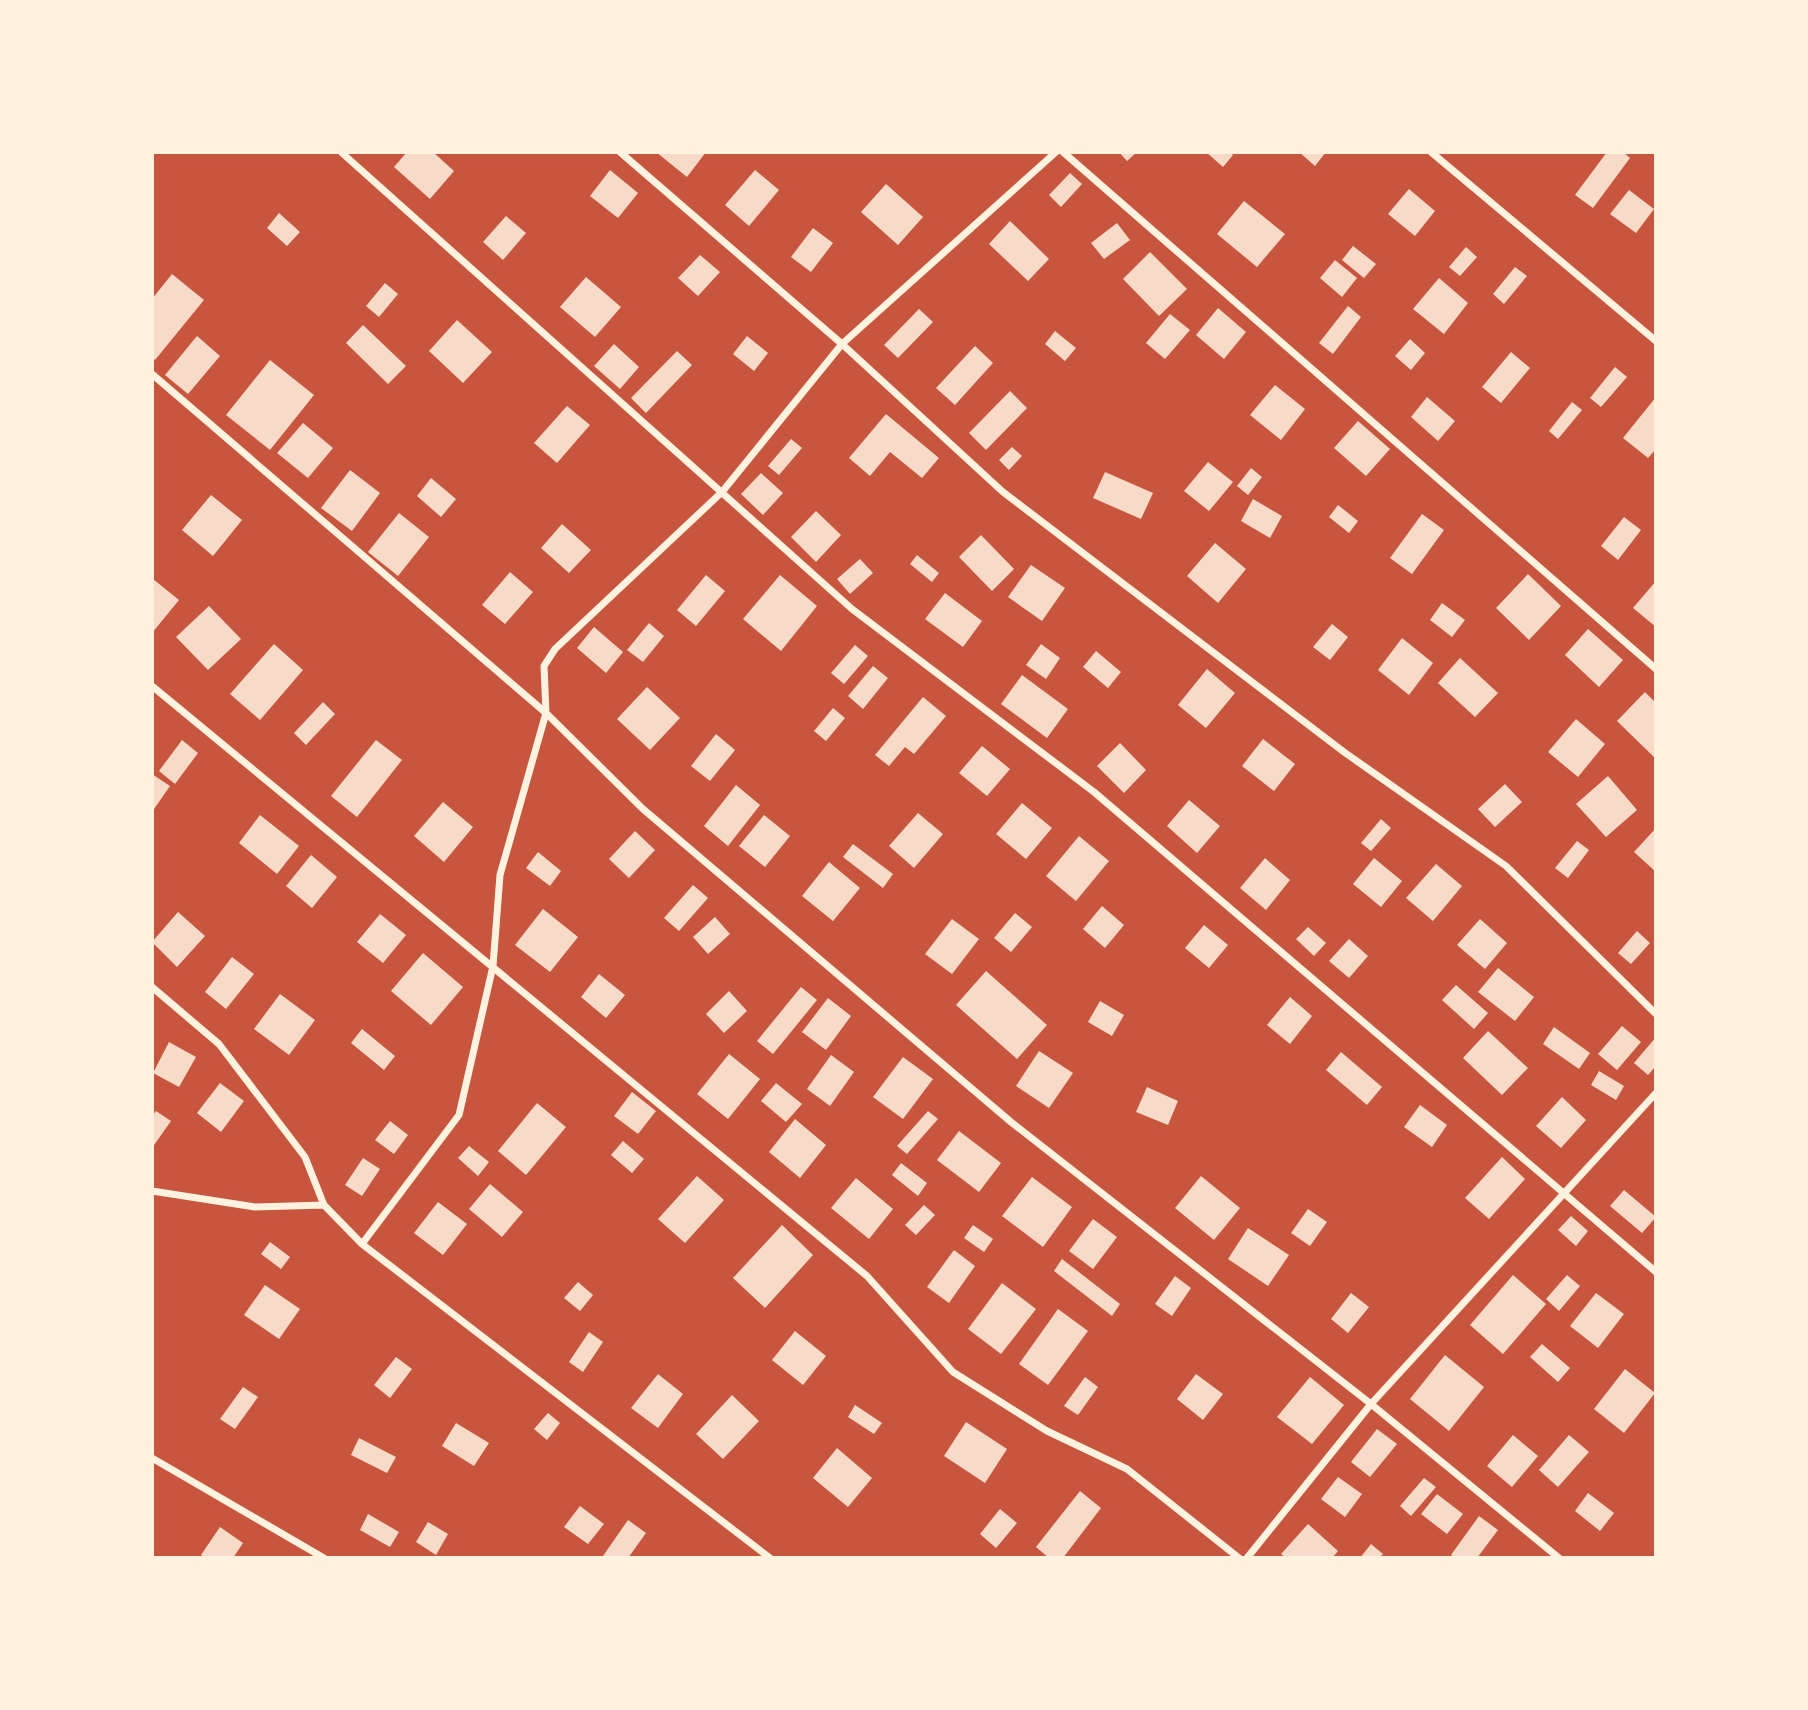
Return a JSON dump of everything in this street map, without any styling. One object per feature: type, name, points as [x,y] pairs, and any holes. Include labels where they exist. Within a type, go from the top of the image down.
[{"type":"street","points":[[341,152],[852,609],[1094,792],[1656,1272]]},
{"type":"street","points":[[620,152],[842,344],[1003,492],[1344,751],[1506,866],[1656,1014]]},
{"type":"street","points":[[362,1244],[459,1115],[493,966],[500,875],[546,713],[544,666],[555,649],[722,492],[842,344],[1056,152]]},
{"type":"street","points":[[1063,152],[1656,669]]},
{"type":"street","points":[[1432,152],[1656,341]]},
{"type":"street","points":[[152,374],[546,713],[643,809],[1011,1122],[1371,1404],[1559,1558]]},
{"type":"street","points":[[152,686],[867,1276],[953,1372],[1046,1431],[1127,1469],[1240,1558]]},
{"type":"street","points":[[152,987],[219,1044],[305,1157],[324,1205],[362,1244],[770,1558]]},
{"type":"street","points":[[1247,1558],[1371,1404],[1656,1093]]},
{"type":"street","points":[[152,1191],[255,1207],[324,1205]]},
{"type":"street","points":[[152,1458],[324,1558]]},
{"type":"building","points":[[407,152],[433,152],[454,171],[430,199],[394,167]]},
{"type":"building","points":[[656,152],[706,152],[687,177]]},
{"type":"building","points":[[1119,152],[1137,152],[1127,161]]},
{"type":"building","points":[[1206,152],[1229,152],[1233,155],[1223,167]]},
{"type":"building","points":[[1299,152],[1326,152],[1315,166]]},
{"type":"building","points":[[1607,152],[1623,152],[1630,158],[1593,208],[1575,195]]},
{"type":"building","points":[[610,170],[638,193],[618,218],[590,196]]},
{"type":"building","points":[[755,170],[779,190],[749,226],[725,205]]},
{"type":"building","points":[[1070,173],[1082,184],[1061,207],[1049,195]]},
{"type":"building","points":[[886,184],[923,217],[898,245],[861,212]]},
{"type":"building","points":[[1409,189],[1435,211],[1415,236],[1388,214]]},
{"type":"building","points":[[1629,190],[1654,209],[1636,233],[1610,214]]},
{"type":"building","points":[[1244,201],[1285,234],[1257,267],[1217,234]]},
{"type":"building","points":[[279,213],[300,232],[287,246],[267,228]]},
{"type":"building","points":[[506,216],[526,233],[503,260],[483,242]]},
{"type":"building","points":[[1010,221],[1049,259],[1028,281],[989,244]]},
{"type":"building","points":[[1117,223],[1130,240],[1104,259],[1091,243]]},
{"type":"building","points":[[813,228],[833,243],[811,272],[791,257]]},
{"type":"building","points":[[1353,246],[1376,264],[1364,278],[1342,260]]},
{"type":"building","points":[[1466,247],[1477,257],[1460,276],[1449,267]]},
{"type":"building","points":[[1150,252],[1187,289],[1159,316],[1123,279]]},
{"type":"building","points":[[700,255],[720,272],[698,296],[678,278]]},
{"type":"building","points":[[1335,260],[1357,278],[1342,297],[1320,278]]},
{"type":"building","points":[[1515,267],[1527,276],[1504,304],[1493,294]]},
{"type":"building","points":[[172,274],[204,300],[155,360],[152,357],[152,299]]},
{"type":"building","points":[[586,277],[621,307],[595,337],[560,307]]},
{"type":"building","points":[[1439,278],[1468,303],[1444,334],[1413,309]]},
{"type":"building","points":[[385,283],[398,294],[379,317],[366,306]]},
{"type":"building","points":[[1348,306],[1361,317],[1333,354],[1319,343]]},
{"type":"building","points":[[1218,308],[1246,332],[1224,359],[1196,335]]},
{"type":"building","points":[[919,309],[933,322],[898,358],[884,345]]},
{"type":"building","points":[[1170,314],[1190,330],[1165,359],[1146,343]]},
{"type":"building","points":[[457,320],[492,352],[463,383],[429,351]]},
{"type":"building","points":[[363,325],[406,366],[388,384],[346,343]]},
{"type":"building","points":[[1055,331],[1076,348],[1065,361],[1045,344]]},
{"type":"building","points":[[197,336],[220,356],[188,394],[165,375]]},
{"type":"building","points":[[747,336],[768,353],[754,371],[733,354]]},
{"type":"building","points":[[1410,339],[1425,353],[1411,370],[1395,356]]},
{"type":"building","points":[[614,344],[639,367],[620,389],[594,366]]},
{"type":"building","points":[[975,346],[993,363],[955,405],[936,388]]},
{"type":"building","points":[[677,351],[692,365],[646,413],[631,398]]},
{"type":"building","points":[[1511,352],[1530,368],[1501,403],[1482,387]]},
{"type":"building","points":[[270,360],[314,395],[270,450],[226,415]]},
{"type":"building","points":[[1615,367],[1627,377],[1601,407],[1590,398]]},
{"type":"building","points":[[1275,385],[1305,409],[1281,440],[1250,415]]},
{"type":"building","points":[[1010,391],[1027,408],[986,450],[969,433]]},
{"type":"building","points":[[1427,397],[1455,421],[1438,441],[1411,417]]},
{"type":"building","points":[[1656,397],[1656,449],[1648,458],[1623,438]]},
{"type":"building","points":[[1572,402],[1582,410],[1558,439],[1549,431]]},
{"type":"building","points":[[567,406],[590,425],[557,463],[534,443]]},
{"type":"building","points":[[886,414],[939,458],[922,478],[890,452],[870,476],[849,458]]},
{"type":"building","points":[[1358,421],[1390,449],[1366,476],[1334,448]]},
{"type":"building","points":[[303,423],[333,448],[308,478],[277,453]]},
{"type":"building","points":[[791,439],[802,448],[779,475],[768,466]]},
{"type":"building","points":[[1012,447],[1022,456],[1009,470],[999,460]]},
{"type":"building","points":[[1208,462],[1233,482],[1209,511],[1184,491]]},
{"type":"building","points":[[1251,468],[1262,477],[1248,495],[1237,486]]},
{"type":"building","points":[[350,470],[380,493],[352,531],[321,508]]},
{"type":"building","points":[[1105,472],[1153,493],[1141,519],[1093,498]]},
{"type":"building","points":[[761,473],[783,493],[763,515],[741,494]]},
{"type":"building","points":[[431,478],[456,499],[441,517],[417,496]]},
{"type":"building","points":[[211,495],[242,520],[213,556],[182,530]]},
{"type":"building","points":[[1253,499],[1282,516],[1270,538],[1241,521]]},
{"type":"building","points":[[1338,505],[1358,521],[1349,533],[1329,517]]},
{"type":"building","points":[[816,511],[841,535],[816,562],[791,537]]},
{"type":"building","points":[[399,513],[429,537],[398,576],[368,552]]},
{"type":"building","points":[[1422,514],[1444,530],[1412,574],[1390,558]]},
{"type":"building","points":[[1624,517],[1641,530],[1618,560],[1601,546]]},
{"type":"building","points":[[562,524],[591,550],[569,573],[541,548]]},
{"type":"building","points":[[981,535],[1014,569],[992,591],[959,557]]},
{"type":"building","points":[[1215,543],[1246,569],[1218,603],[1187,576]]},
{"type":"building","points":[[917,555],[939,573],[932,582],[910,564]]},
{"type":"building","points":[[860,559],[873,573],[850,594],[837,579]]},
{"type":"building","points":[[1031,565],[1065,588],[1042,621],[1008,597]]},
{"type":"building","points":[[510,572],[533,592],[505,624],[482,605]]},
{"type":"building","points":[[1528,574],[1561,606],[1529,640],[1496,608]]},
{"type":"building","points":[[706,575],[725,591],[696,626],[677,610]]},
{"type":"building","points":[[780,575],[817,606],[781,651],[743,619]]},
{"type":"building","points":[[152,580],[179,600],[152,633]]},
{"type":"building","points":[[1656,581],[1656,627],[1633,608]]},
{"type":"building","points":[[945,593],[982,621],[963,647],[925,619]]},
{"type":"building","points":[[1442,603],[1465,620],[1452,637],[1430,620]]},
{"type":"building","points":[[209,606],[241,639],[208,670],[176,637]]},
{"type":"building","points":[[649,623],[664,636],[643,662],[627,650]]},
{"type":"building","points":[[1332,624],[1348,637],[1330,660],[1313,647]]},
{"type":"building","points":[[594,627],[623,652],[606,673],[577,648]]},
{"type":"building","points":[[1588,629],[1623,660],[1599,687],[1565,655]]},
{"type":"building","points":[[1402,638],[1433,663],[1409,695],[1378,670]]},
{"type":"building","points":[[274,644],[303,670],[260,720],[230,694]]},
{"type":"building","points":[[1041,644],[1060,658],[1046,679],[1026,665]]},
{"type":"building","points":[[855,645],[868,656],[844,684],[831,673]]},
{"type":"building","points":[[1096,651],[1121,672],[1108,688],[1083,667]]},
{"type":"building","points":[[1460,658],[1498,693],[1475,717],[1438,683]]},
{"type":"building","points":[[873,666],[888,678],[863,709],[848,696]]},
{"type":"building","points":[[1207,669],[1235,693],[1206,728],[1178,705]]},
{"type":"building","points":[[1022,675],[1068,709],[1047,738],[1001,704]]},
{"type":"building","points":[[647,687],[680,718],[650,750],[617,719]]},
{"type":"building","points":[[1645,692],[1656,703],[1656,759],[1617,721]]},
{"type":"building","points":[[923,697],[946,716],[914,754],[905,747],[889,766],[875,755]]},
{"type":"building","points":[[323,702],[335,714],[306,745],[294,733]]},
{"type":"building","points":[[833,708],[845,718],[826,741],[814,731]]},
{"type":"building","points":[[1576,719],[1605,744],[1578,777],[1548,752]]},
{"type":"building","points":[[716,734],[735,750],[710,781],[691,766]]},
{"type":"building","points":[[1263,739],[1295,764],[1274,791],[1242,766]]},
{"type":"building","points":[[182,740],[198,753],[175,784],[159,771]]},
{"type":"building","points":[[376,740],[402,760],[357,817],[331,796]]},
{"type":"building","points":[[1120,743],[1146,770],[1124,793],[1097,766]]},
{"type":"building","points":[[982,746],[1010,769],[987,796],[959,773]]},
{"type":"building","points":[[152,774],[170,786],[152,812]]},
{"type":"building","points":[[1608,776],[1637,810],[1606,837],[1576,804]]},
{"type":"building","points":[[1505,784],[1522,802],[1495,827],[1478,809]]},
{"type":"building","points":[[736,785],[760,805],[728,846],[704,826]]},
{"type":"building","points":[[1189,800],[1220,826],[1197,853],[1167,826]]},
{"type":"building","points":[[443,802],[473,827],[444,862],[414,836]]},
{"type":"building","points":[[1022,803],[1052,828],[1026,859],[996,834]]},
{"type":"building","points":[[918,813],[943,834],[914,868],[889,846]]},
{"type":"building","points":[[260,815],[299,846],[277,874],[239,843]]},
{"type":"building","points":[[764,815],[790,836],[765,867],[739,846]]},
{"type":"building","points":[[1381,819],[1391,828],[1371,851],[1361,843]]},
{"type":"building","points":[[1656,828],[1656,872],[1634,852]]},
{"type":"building","points":[[635,831],[655,850],[629,878],[609,859]]},
{"type":"building","points":[[1079,836],[1109,861],[1076,901],[1046,876]]},
{"type":"building","points":[[1577,841],[1589,850],[1568,878],[1555,868]]},
{"type":"building","points":[[853,844],[893,874],[883,888],[843,857]]},
{"type":"building","points":[[538,852],[561,871],[550,886],[526,868]]},
{"type":"building","points":[[311,855],[337,877],[312,908],[286,886]]},
{"type":"building","points":[[1265,858],[1290,880],[1266,910],[1240,888]]},
{"type":"building","points":[[1374,858],[1402,881],[1381,907],[1353,884]]},
{"type":"building","points":[[829,862],[860,888],[833,921],[802,896]]},
{"type":"building","points":[[1436,864],[1462,886],[1433,921],[1406,898]]},
{"type":"building","points":[[693,885],[708,898],[679,931],[664,918]]},
{"type":"building","points":[[1102,906],[1124,925],[1105,948],[1083,929]]},
{"type":"building","points":[[543,909],[578,937],[550,972],[515,945]]},
{"type":"building","points":[[178,912],[205,936],[177,967],[152,942]]},
{"type":"building","points":[[1015,913],[1032,927],[1011,952],[994,938]]},
{"type":"building","points":[[380,914],[406,935],[383,963],[357,942]]},
{"type":"building","points":[[715,917],[730,934],[708,954],[693,937]]},
{"type":"building","points":[[952,919],[979,939],[952,974],[925,954]]},
{"type":"building","points":[[1480,919],[1507,943],[1485,969],[1457,945]]},
{"type":"building","points":[[1204,925],[1228,945],[1209,968],[1185,948]]},
{"type":"building","points":[[1308,927],[1326,943],[1314,956],[1296,939]]},
{"type":"building","points":[[1637,931],[1650,943],[1631,964],[1618,953]]},
{"type":"building","points":[[1349,939],[1368,956],[1349,978],[1329,961]]},
{"type":"building","points":[[423,953],[463,987],[431,1025],[391,991]]},
{"type":"building","points":[[232,957],[254,974],[226,1009],[205,992]]},
{"type":"building","points":[[1498,968],[1534,997],[1515,1021],[1478,992]]},
{"type":"building","points":[[986,971],[1047,1025],[1017,1059],[956,1005]]},
{"type":"building","points":[[599,974],[625,995],[606,1018],[581,997]]},
{"type":"building","points":[[1456,985],[1488,1013],[1474,1029],[1442,1000]]},
{"type":"building","points":[[801,987],[817,1000],[773,1054],[757,1041]]},
{"type":"building","points":[[729,991],[747,1011],[724,1033],[706,1014]]},
{"type":"building","points":[[280,994],[315,1020],[289,1055],[254,1029]]},
{"type":"building","points":[[1290,997],[1312,1016],[1290,1044],[1267,1025]]},
{"type":"building","points":[[828,998],[851,1016],[826,1050],[802,1032]]},
{"type":"building","points":[[1100,1001],[1124,1015],[1112,1036],[1088,1022]]},
{"type":"building","points":[[1622,1026],[1641,1042],[1617,1070],[1598,1054]]},
{"type":"building","points":[[1554,1027],[1590,1053],[1579,1069],[1543,1044]]},
{"type":"building","points":[[362,1029],[395,1056],[384,1070],[351,1043]]},
{"type":"building","points":[[1488,1031],[1528,1068],[1502,1095],[1463,1058]]},
{"type":"building","points":[[1656,1037],[1656,1066],[1648,1075],[1634,1063]]},
{"type":"building","points":[[169,1042],[196,1057],[179,1087],[153,1073]]},
{"type":"building","points":[[1039,1051],[1073,1073],[1049,1108],[1016,1086]]},
{"type":"building","points":[[1341,1052],[1382,1087],[1367,1105],[1326,1070]]},
{"type":"building","points":[[729,1054],[760,1079],[728,1119],[697,1094]]},
{"type":"building","points":[[831,1055],[854,1072],[830,1106],[807,1089]]},
{"type":"building","points":[[903,1057],[933,1079],[903,1119],[873,1097]]},
{"type":"building","points":[[1599,1071],[1624,1086],[1616,1100],[1591,1085]]},
{"type":"building","points":[[220,1083],[244,1101],[221,1132],[197,1113]]},
{"type":"building","points":[[776,1083],[802,1104],[786,1122],[761,1101]]},
{"type":"building","points":[[1147,1087],[1178,1101],[1168,1125],[1136,1112]]},
{"type":"building","points":[[632,1092],[656,1111],[638,1134],[614,1116]]},
{"type":"building","points":[[1562,1097],[1586,1120],[1561,1148],[1536,1126]]},
{"type":"building","points":[[537,1103],[566,1127],[526,1175],[498,1151]]},
{"type":"building","points":[[1420,1105],[1447,1125],[1432,1147],[1404,1127]]},
{"type":"building","points":[[156,1111],[171,1121],[152,1148],[152,1116]]},
{"type":"building","points":[[928,1111],[938,1119],[907,1154],[897,1146]]},
{"type":"building","points":[[795,1119],[826,1145],[800,1178],[769,1152]]},
{"type":"building","points":[[390,1121],[408,1135],[394,1154],[375,1140]]},
{"type":"building","points":[[959,1131],[1001,1163],[979,1192],[937,1160]]},
{"type":"building","points":[[623,1141],[644,1159],[632,1173],[611,1155]]},
{"type":"building","points":[[469,1146],[489,1162],[478,1176],[458,1158]]},
{"type":"building","points":[[1502,1157],[1525,1179],[1489,1219],[1465,1198]]},
{"type":"building","points":[[363,1158],[380,1169],[362,1196],[345,1185]]},
{"type":"building","points":[[901,1163],[927,1183],[918,1196],[892,1175]]},
{"type":"building","points":[[697,1176],[724,1200],[685,1243],[658,1219]]},
{"type":"building","points":[[1201,1176],[1240,1208],[1214,1240],[1175,1208]]},
{"type":"building","points":[[1032,1177],[1072,1207],[1043,1247],[1002,1216]]},
{"type":"building","points":[[856,1178],[893,1209],[869,1239],[831,1208]]},
{"type":"building","points":[[490,1184],[523,1212],[502,1237],[469,1209]]},
{"type":"building","points":[[1624,1190],[1656,1217],[1642,1233],[1610,1206]]},
{"type":"building","points":[[438,1202],[467,1224],[443,1255],[414,1233]]},
{"type":"building","points":[[924,1205],[935,1215],[916,1235],[905,1225]]},
{"type":"building","points":[[1308,1209],[1327,1222],[1310,1246],[1291,1233]]},
{"type":"building","points":[[1571,1216],[1588,1231],[1576,1246],[1558,1230]]},
{"type":"building","points":[[1093,1219],[1117,1237],[1093,1269],[1069,1251]]},
{"type":"building","points":[[782,1225],[813,1255],[765,1308],[733,1278]]},
{"type":"building","points":[[973,1225],[993,1239],[984,1252],[964,1238]]},
{"type":"building","points":[[1248,1228],[1289,1255],[1268,1286],[1228,1259]]},
{"type":"building","points":[[270,1242],[290,1257],[281,1269],[261,1254]]},
{"type":"building","points":[[954,1250],[975,1266],[949,1303],[927,1287]]},
{"type":"building","points":[[1062,1259],[1120,1304],[1112,1316],[1054,1271]]},
{"type":"building","points":[[1513,1275],[1546,1304],[1503,1354],[1470,1325]]},
{"type":"building","points":[[1567,1275],[1580,1286],[1559,1311],[1546,1299]]},
{"type":"building","points":[[1175,1276],[1191,1288],[1172,1316],[1155,1304]]},
{"type":"building","points":[[578,1282],[593,1295],[580,1311],[564,1298]]},
{"type":"building","points":[[1002,1283],[1036,1309],[1001,1354],[968,1329]]},
{"type":"building","points":[[265,1285],[300,1309],[279,1339],[244,1315]]},
{"type":"building","points":[[1351,1293],[1369,1307],[1348,1333],[1331,1319]]},
{"type":"building","points":[[1596,1293],[1624,1314],[1598,1348],[1570,1326]]},
{"type":"building","points":[[1058,1309],[1088,1331],[1048,1385],[1019,1364]]},
{"type":"building","points":[[795,1331],[826,1356],[803,1385],[772,1360]]},
{"type":"building","points":[[589,1332],[603,1342],[583,1372],[569,1362]]},
{"type":"building","points":[[1542,1344],[1570,1368],[1558,1382],[1530,1357]]},
{"type":"building","points":[[1445,1355],[1484,1387],[1449,1431],[1410,1399]]},
{"type":"building","points":[[396,1357],[412,1369],[390,1398],[374,1385]]},
{"type":"building","points":[[1625,1369],[1655,1393],[1624,1433],[1594,1409]]},
{"type":"building","points":[[658,1374],[683,1394],[658,1428],[631,1408]]},
{"type":"building","points":[[1196,1374],[1223,1394],[1203,1420],[1177,1399]]},
{"type":"building","points":[[1085,1377],[1098,1387],[1078,1415],[1064,1406]]},
{"type":"building","points":[[1310,1377],[1344,1405],[1312,1444],[1277,1417]]},
{"type":"building","points":[[243,1387],[258,1397],[235,1429],[220,1419]]},
{"type":"building","points":[[732,1395],[759,1421],[723,1459],[696,1434]]},
{"type":"building","points":[[855,1405],[882,1423],[874,1434],[848,1417]]},
{"type":"building","points":[[548,1413],[560,1423],[547,1440],[534,1429]]},
{"type":"building","points":[[966,1422],[1007,1449],[985,1483],[944,1456]]},
{"type":"building","points":[[456,1423],[489,1443],[474,1466],[442,1446]]},
{"type":"building","points":[[1377,1429],[1397,1444],[1370,1477],[1351,1462]]},
{"type":"building","points":[[1513,1435],[1538,1456],[1512,1487],[1487,1466]]},
{"type":"building","points":[[1569,1435],[1589,1452],[1558,1487],[1539,1470]]},
{"type":"building","points":[[359,1438],[396,1457],[387,1473],[351,1455]]},
{"type":"building","points":[[837,1448],[872,1478],[848,1507],[813,1478]]},
{"type":"building","points":[[1338,1477],[1362,1494],[1345,1517],[1321,1499]]},
{"type":"building","points":[[1424,1478],[1436,1487],[1411,1516],[1400,1506]]},
{"type":"building","points":[[1080,1491],[1101,1508],[1063,1558],[1049,1558],[1036,1547]]},
{"type":"building","points":[[1588,1493],[1614,1513],[1600,1531],[1575,1511]]},
{"type":"building","points":[[1437,1494],[1463,1514],[1447,1534],[1421,1514]]},
{"type":"building","points":[[580,1506],[604,1524],[588,1544],[564,1527]]},
{"type":"building","points":[[1000,1509],[1017,1523],[996,1548],[980,1534]]},
{"type":"building","points":[[368,1514],[399,1532],[390,1547],[360,1530]]},
{"type":"building","points":[[1479,1516],[1498,1530],[1477,1558],[1455,1558],[1451,1555]]},
{"type":"building","points":[[628,1520],[646,1533],[628,1558],[606,1558],[603,1556]]},
{"type":"building","points":[[428,1522],[448,1534],[436,1555],[416,1542]]},
{"type":"building","points":[[1308,1524],[1338,1551],[1332,1558],[1286,1558],[1281,1554]]},
{"type":"building","points":[[220,1527],[243,1543],[233,1558],[205,1558],[201,1555]]},
{"type":"building","points":[[1371,1544],[1383,1554],[1379,1558],[1360,1558]]}]
